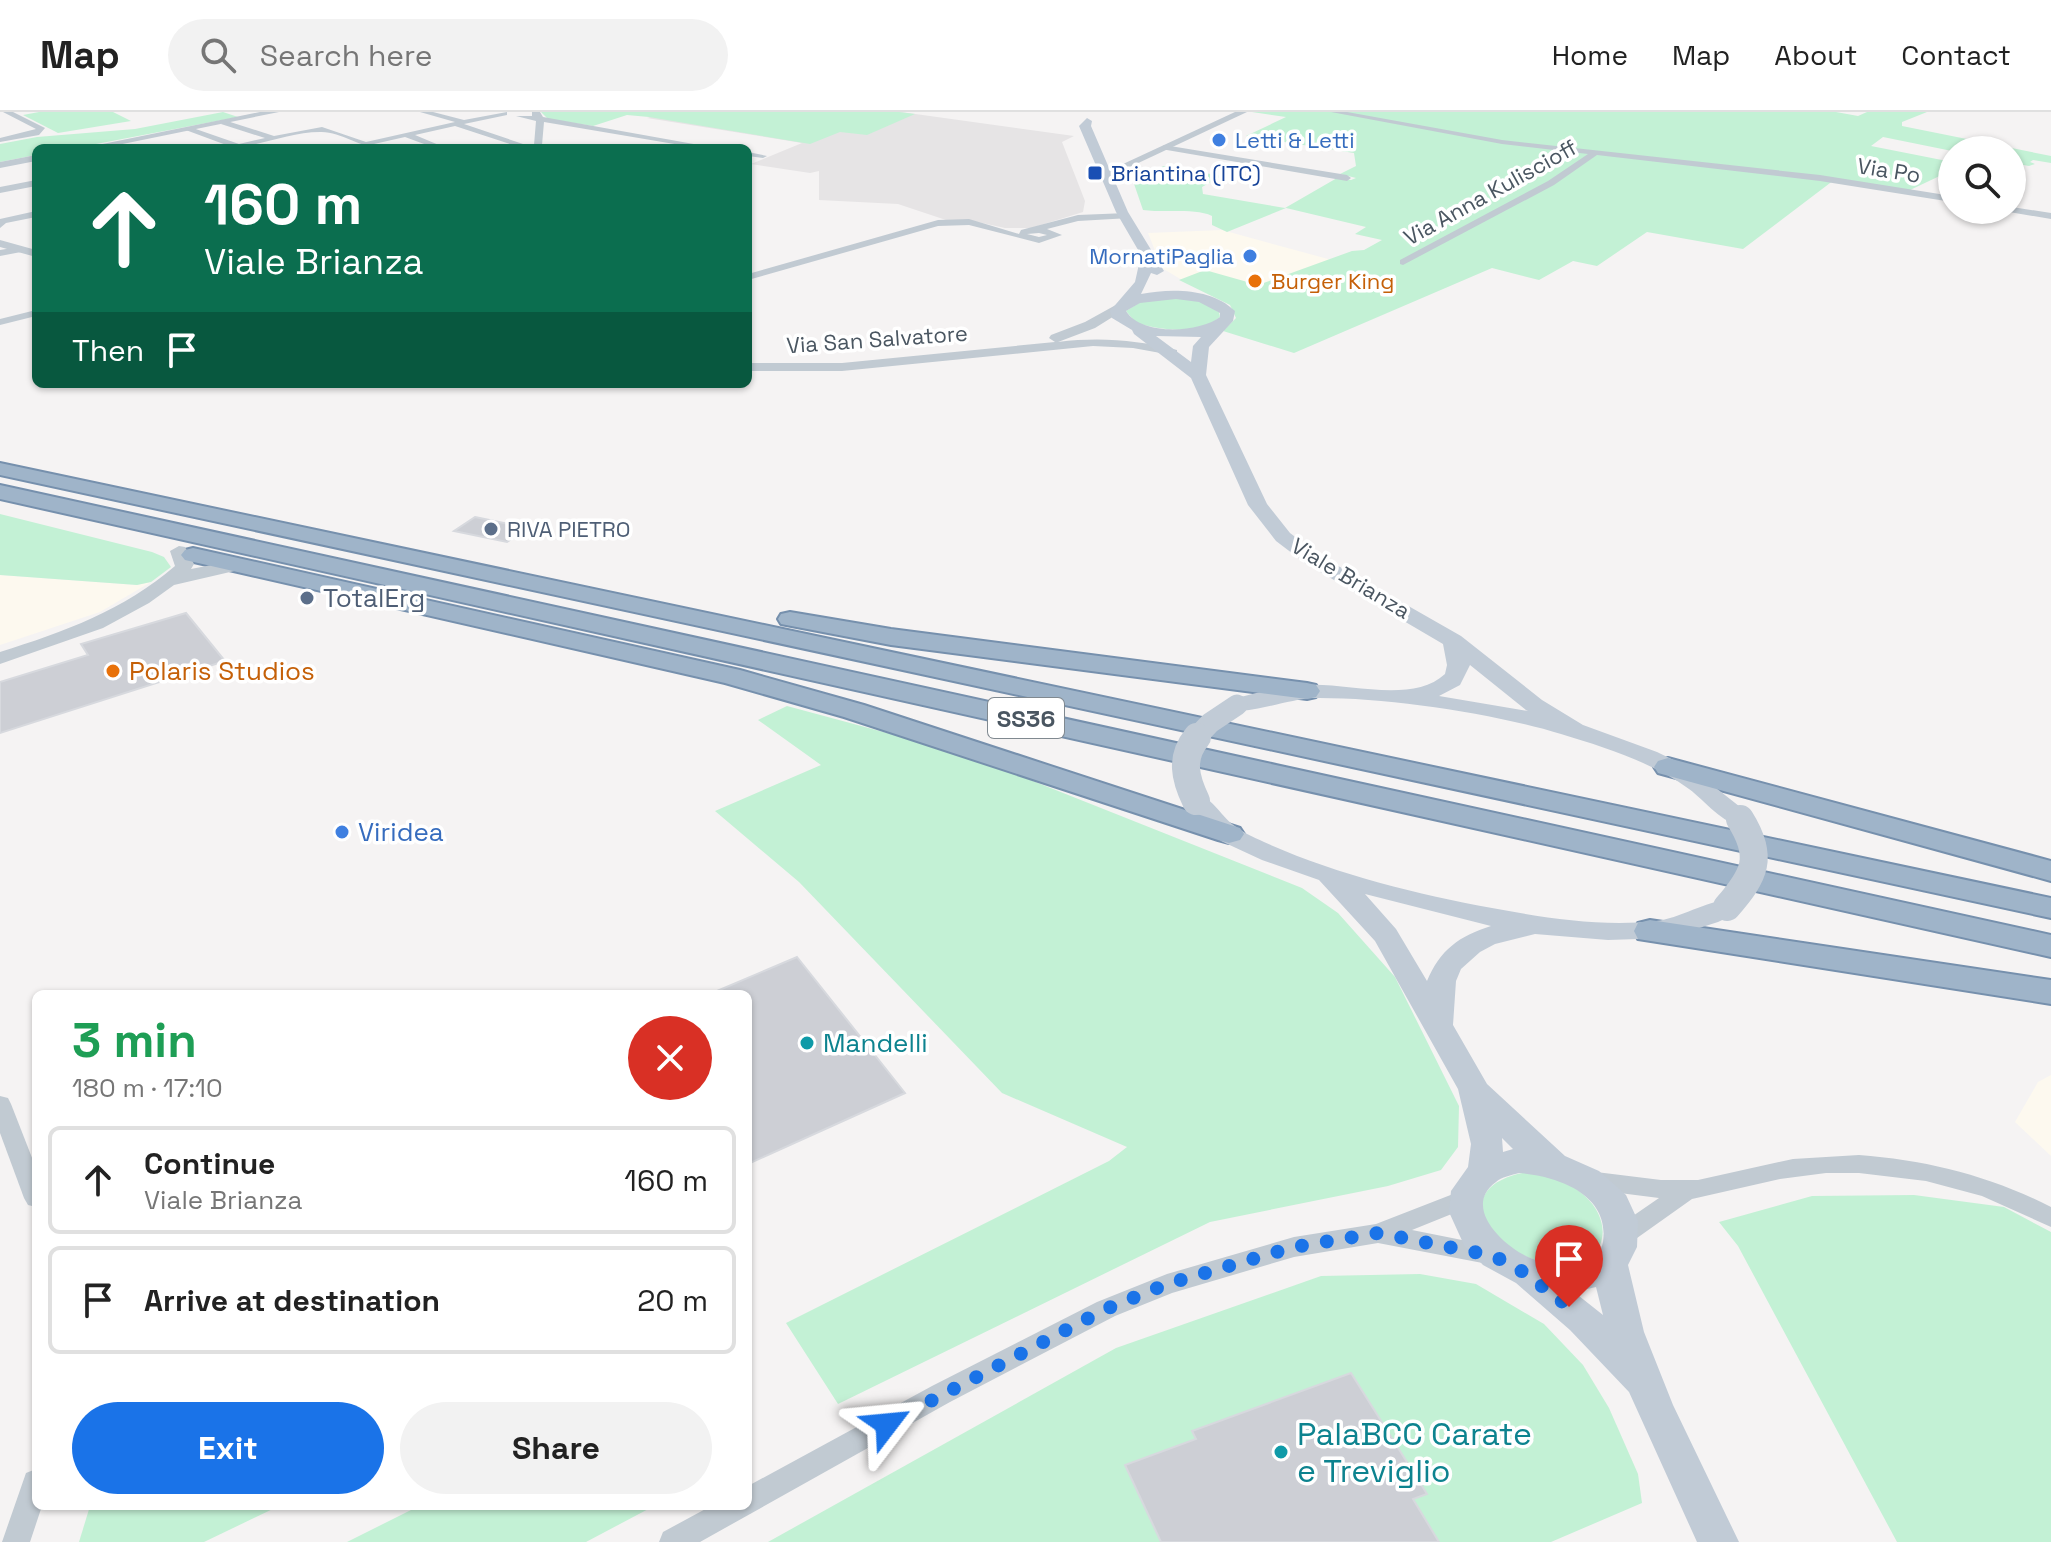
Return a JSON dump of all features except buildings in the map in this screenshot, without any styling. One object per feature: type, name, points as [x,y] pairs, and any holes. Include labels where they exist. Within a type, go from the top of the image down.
[{"type":"highway","points":[[0,456],[35,460],[816,624],[1307,691]]},
{"type":"highway","name":"SS36","points":[[0,469],[2051,908]]},
{"type":"highway","name":"SS36","points":[[0,492],[2051,946]]},
{"type":"highway","points":[[0,510],[731,676],[854,711],[1229,834]]},
{"type":"highway","points":[[1668,767],[2051,871]]},
{"type":"highway","points":[[1650,931],[2051,992]]},
{"type":"main road","points":[[1086,116],[1113,171],[1130,213],[1127,216]]},
{"type":"main road","points":[[1086,116],[1085,126],[1122,212],[1127,216],[1146,257],[1168,281],[1227,311],[1228,318],[1201,346],[1198,375]]},
{"type":"main road","points":[[1146,257],[1144,282],[1118,311],[1120,318],[1172,353],[1198,375]]},
{"type":"main road","points":[[1123,305],[1156,295],[1205,299]]},
{"type":"main road","points":[[1129,325],[1170,333],[1217,327]]},
{"type":"main road","name":"Viale Brianza","points":[[1198,375],[1258,505],[1283,537],[1312,559],[1453,641],[1534,705],[1580,734]]},
{"type":"main road","points":[[1388,697],[1431,691],[1451,681],[1461,668],[1453,641]]},
{"type":"main road","points":[[1307,691],[1388,697],[1487,711],[1580,734],[1668,767],[1712,794],[1740,819],[1753,836],[1756,853],[1754,872],[1727,907],[1706,918],[1650,931],[1540,924],[1431,904],[1321,872],[1229,834],[1196,801],[1185,778],[1183,765],[1187,751],[1207,726],[1237,705],[1307,691]]},
{"type":"main road","points":[[1321,872],[1352,897],[1386,936],[1440,1026],[1474,1089],[1487,1144],[1485,1169]]},
{"type":"main road","points":[[1440,1026],[1437,995],[1449,962],[1484,937],[1540,924]]},
{"type":"main road","points":[[1474,1089],[1530,1146],[1554,1164],[1588,1180],[1607,1197],[1618,1216],[1617,1303],[1648,1388],[1718,1542]]},
{"type":"main road","points":[[1554,1164],[1517,1160],[1485,1169],[1472,1182],[1466,1198],[1470,1228],[1509,1264],[1583,1319],[1648,1388]]},
{"type":"main road","points":[[1509,1264],[1549,1279],[1573,1280],[1594,1274],[1616,1250]]},
{"type":"street","points":[[0,140],[27,135],[41,128],[7,112]]},
{"type":"street","points":[[109,144],[274,112]]},
{"type":"street","points":[[424,112],[519,144]]},
{"type":"street","points":[[248,144],[322,129],[366,144],[504,112],[690,144]]},
{"type":"street","points":[[1113,171],[1242,112]]},
{"type":"street","name":"Via Po","points":[[1335,112],[1464,136],[1820,178],[1938,197]]},
{"type":"street","points":[[538,116],[538,144]]},
{"type":"street","points":[[224,122],[273,139]]},
{"type":"street","points":[[187,129],[225,144]]},
{"type":"street","points":[[406,135],[431,144]]},
{"type":"street","points":[[1164,147],[1347,178]]},
{"type":"street","name":"Via Anna Kuliscioff","points":[[1403,262],[1551,183],[1595,153]]},
{"type":"street","points":[[752,155],[763,156]]},
{"type":"street","points":[[0,165],[32,159]]},
{"type":"street","points":[[0,190],[32,184]]},
{"type":"street","points":[[2026,212],[2051,216]]},
{"type":"street","points":[[0,225],[3,221],[32,215]]},
{"type":"street","points":[[752,276],[938,223],[969,222],[1029,233],[1049,240],[1056,237],[1058,228],[1092,216],[1127,216]]},
{"type":"street","points":[[0,243],[32,253]]},
{"type":"street","points":[[0,253],[18,250]]},
{"type":"street","name":"Via San Salvatore","points":[[1009,350],[1090,325],[1123,305]]},
{"type":"street","points":[[0,322],[32,314]]},
{"type":"street","name":"Via San Salvatore","points":[[752,367],[842,367],[1170,333]]},
{"type":"street","name":"Via San Salvatore","points":[[1093,342],[1133,344],[1172,353]]},
{"type":"street","points":[[171,580],[185,564],[179,551]]},
{"type":"street","points":[[0,658],[95,624],[171,580],[237,565]]},
{"type":"street","points":[[0,1104],[32,1188]]},
{"type":"street","points":[[1588,1180],[1687,1190],[1791,1168],[1871,1164],[1911,1167],[1967,1183],[2032,1207],[2051,1218]]},
{"type":"street","points":[[1616,1250],[1687,1190]]},
{"type":"street","points":[[752,1499],[941,1394],[1106,1309],[1167,1284],[1294,1247],[1378,1233],[1466,1198]]},
{"type":"street","points":[[1378,1233],[1509,1264]]},
{"type":"street","points":[[16,1542],[32,1494]]},
{"type":"street","points":[[673,1542],[731,1510]]},
{"type":"shaded area","points":[[665,112],[901,112],[1074,136],[1062,142],[1085,201],[1083,212],[1031,228],[1005,228],[973,221],[946,220],[898,204],[819,200],[819,171],[810,173],[752,164],[802,143],[647,118]]},
{"type":"shaded area","points":[[1222,230],[1328,259],[1349,272],[1286,302],[1192,286],[1162,268],[1148,233]]},
{"type":"shaded area","points":[[0,575],[137,585],[151,582],[100,612],[0,645]]},
{"type":"shaded area","points":[[2051,1075],[2051,1156],[2015,1122],[2038,1082]]},
{"type":"green space","points":[[39,112],[113,112],[131,121],[58,133],[23,115]]},
{"type":"green space","points":[[223,112],[238,117],[96,144],[32,144],[32,156],[0,162],[0,144],[37,137],[135,129]]},
{"type":"green space","points":[[541,112],[915,114],[867,135],[840,132],[810,144],[649,117],[627,115],[593,126],[548,119]]},
{"type":"green space","points":[[1252,112],[1836,112],[1858,116],[1867,112],[1927,112],[1902,122],[1902,126],[1952,136],[1938,136],[1938,148],[1883,137],[1871,146],[1938,159],[1938,177],[1910,190],[1834,180],[1743,249],[1647,232],[1597,266],[1573,261],[1539,280],[1492,268],[1294,353],[1223,331],[1236,318],[1230,305],[1179,280],[1205,270],[1258,285],[1352,251],[1364,250],[1382,240],[1355,234],[1366,227],[1286,208],[1227,232],[1212,225],[1212,216],[1205,214],[1143,210],[1132,178],[1164,166],[1222,176],[1202,187],[1203,194],[1285,208],[1337,178],[1356,178],[1340,174],[1356,166],[1354,153],[1246,136],[1286,117]]},
{"type":"green space","points":[[2026,151],[2051,156],[2051,163],[2033,160],[2030,162],[2035,164],[2026,165]]},
{"type":"green space","points":[[1169,297],[1200,301],[1219,312],[1220,317],[1201,327],[1179,330],[1136,323],[1126,311],[1144,300]]},
{"type":"green space","points":[[0,514],[152,552],[164,557],[171,567],[151,582],[137,585],[0,575]]},
{"type":"green space","points":[[787,706],[965,754],[1302,888],[1338,913],[1395,977],[1459,1106],[1458,1147],[1441,1170],[1388,1186],[1210,1222],[838,1404],[786,1323],[1109,1161],[1127,1147],[1002,1093],[799,882],[715,811],[821,765],[758,720]]},
{"type":"green space","points":[[1530,1172],[1564,1182],[1587,1198],[1599,1216],[1602,1235],[1596,1251],[1581,1262],[1557,1265],[1525,1256],[1501,1242],[1488,1226],[1482,1209],[1487,1191],[1511,1176]]},
{"type":"green space","points":[[1914,1195],[2004,1207],[2051,1232],[2051,1542],[1897,1542],[1738,1246],[1719,1222],[1812,1196]]},
{"type":"green space","points":[[1420,1274],[1476,1284],[1544,1324],[1583,1365],[1609,1408],[1638,1474],[1642,1503],[1551,1542],[768,1542],[1116,1348],[1321,1276]]},
{"type":"green space","points":[[89,1510],[271,1510],[204,1542],[79,1542]]},
{"type":"green space","points":[[411,1510],[646,1510],[586,1542],[347,1542]]},
{"type":"place","name":"Letti & Letti","points":[[1219,140]]},
{"type":"place","name":"Briantina (ITC)","points":[[1095,173]]},
{"type":"place","name":"MornatiPaglia","points":[[1250,256]]},
{"type":"place","name":"Burger King","points":[[1255,281]]},
{"type":"place","name":"RIVA PIETRO","points":[[491,529]]},
{"type":"place","name":"TotalErg","points":[[307,598]]},
{"type":"place","name":"Polaris Studios","points":[[113,671]]},
{"type":"place","name":"Viridea","points":[[342,832]]},
{"type":"place","name":"Mandelli","points":[[807,1043]]},
{"type":"place","name":"PalaBCC Carate e Treviglio","points":[[1281,1452]]},
{"type":"route","points":[[887,1424],[1106,1309],[1167,1284],[1294,1247],[1378,1233],[1494,1256],[1525,1273],[1569,1307]]}]
